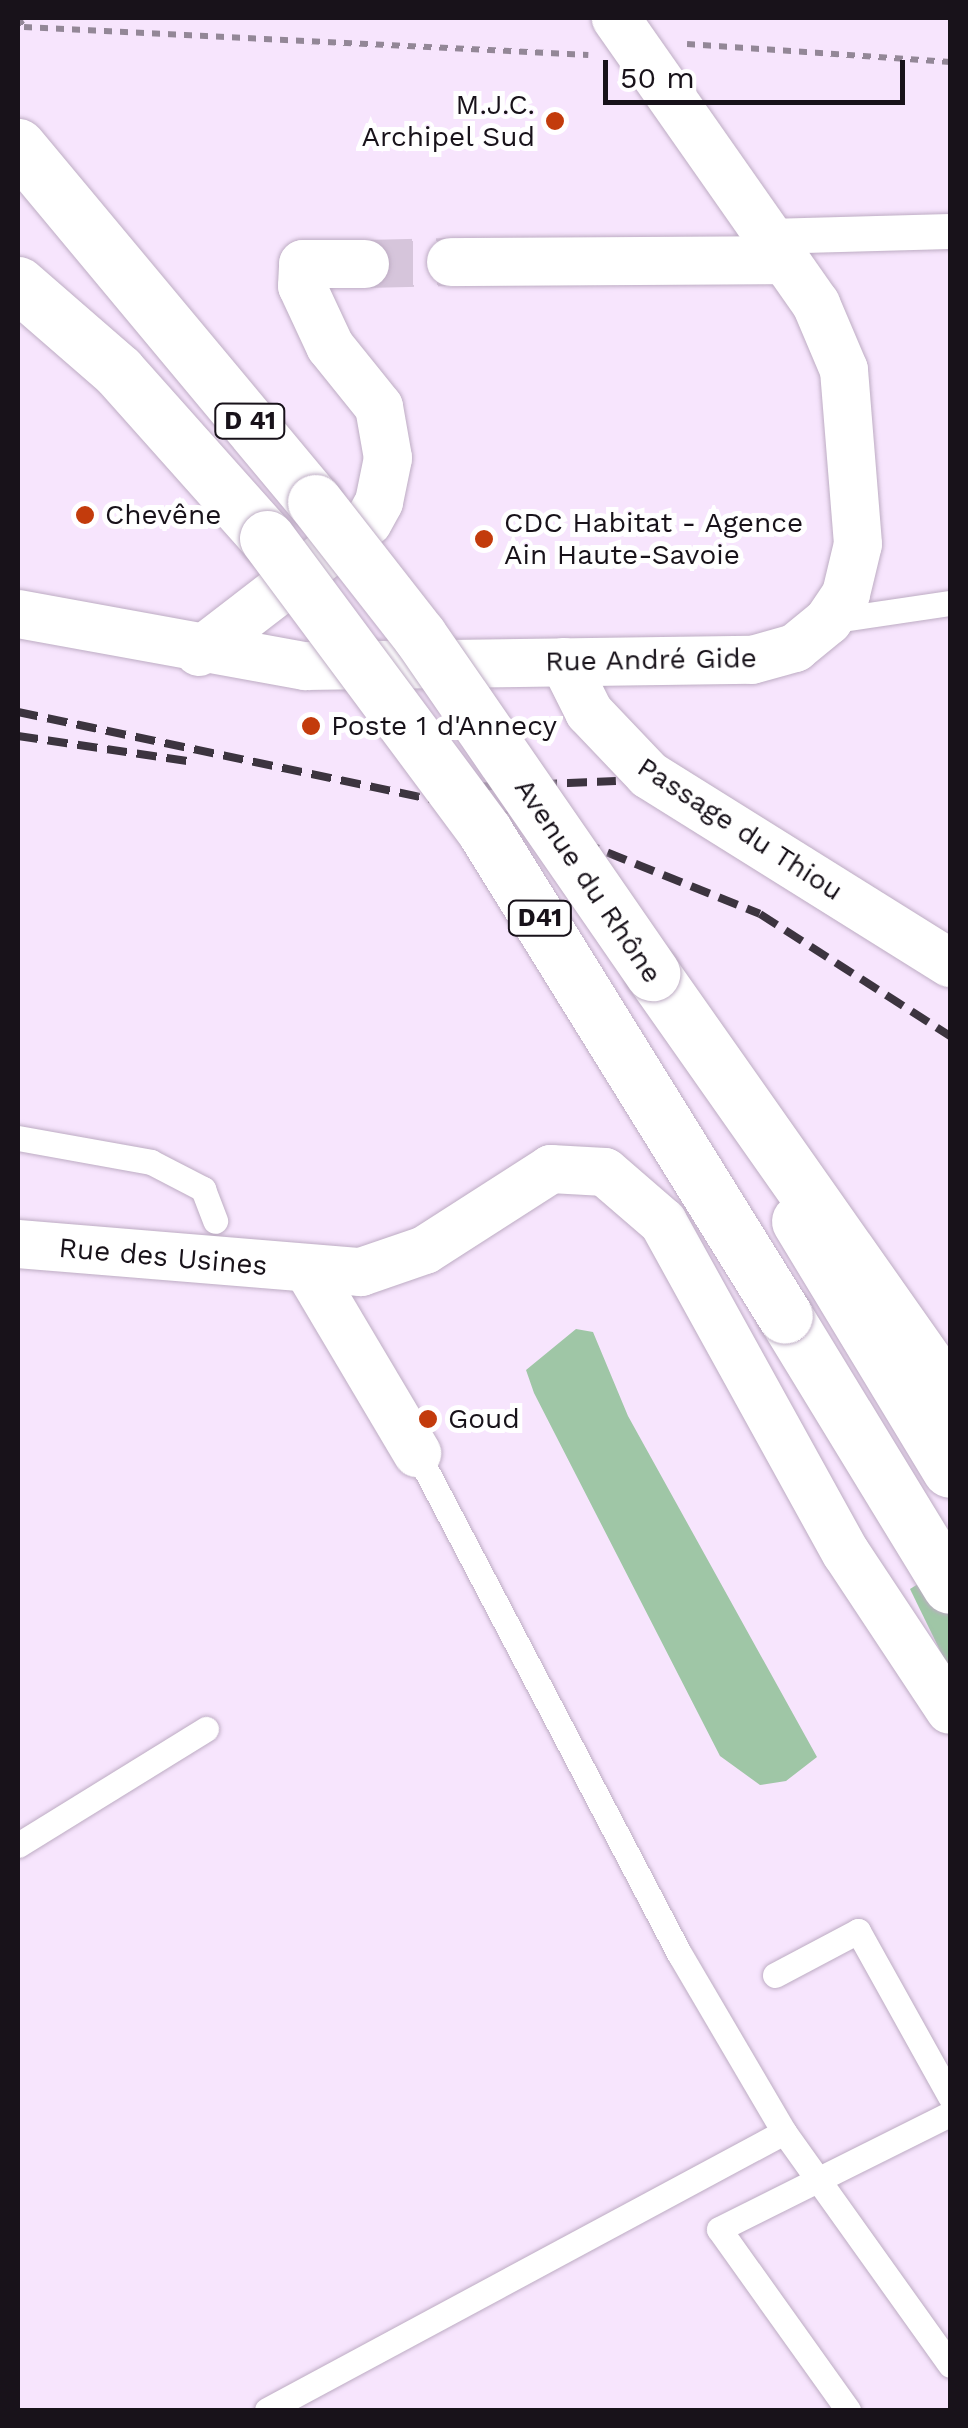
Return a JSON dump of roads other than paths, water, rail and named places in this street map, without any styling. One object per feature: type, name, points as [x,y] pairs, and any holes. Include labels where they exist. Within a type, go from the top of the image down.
[{"type":"main road","name":"Avenue du Rhône","points":[[18,146],[315,502],[419,635],[652,973],[950,1470]]},
{"type":"main road","name":"Avenue du Rhône","points":[[18,284],[118,371],[267,538],[485,832],[941,1572]]},
{"type":"main road","points":[[652,973],[950,1398]]},
{"type":"street","name":"Rue André Gide","points":[[18,614],[199,652],[305,666],[752,660],[795,648],[828,621],[846,594],[858,544],[852,418],[834,343],[777,248],[631,38]]},
{"type":"street","points":[[452,262],[777,248],[950,232]]},
{"type":"street","points":[[199,652],[368,522],[379,502],[388,458],[379,407],[330,346],[302,286],[302,264],[365,264]]},
{"type":"street","name":"Passage du Thiou","points":[[564,662],[589,712],[649,776],[950,962]]},
{"type":"street","name":"Rue des Usines","points":[[18,1244],[220,1242],[309,1271],[360,1272],[407,1260],[551,1169],[591,1166],[621,1183],[663,1222],[846,1553],[950,1710]]},
{"type":"street","points":[[309,1271],[417,1453]]},
{"type":"lane","points":[[828,621],[950,603]]},
{"type":"lane","points":[[18,1138],[152,1162],[204,1189],[220,1242]]},
{"type":"lane","points":[[417,1453],[680,1955],[784,2132],[950,2365]]},
{"type":"lane","points":[[18,1845],[206,1729]]},
{"type":"lane","points":[[775,1974],[858,1931],[950,2096]]},
{"type":"lane","points":[[848,2410],[719,2229],[816,2177],[950,2114]]},
{"type":"lane","points":[[267,2410],[784,2132]]},
{"type":"tunnel","points":[[365,264],[451,262]]},
{"type":"railway","points":[[18,712],[524,819],[760,914],[950,1036]]},
{"type":"railway","points":[[18,736],[187,761]]},
{"type":"railway","points":[[447,788],[616,781]]},
{"type":"place","name":"M.J.C. Archipel Sud","points":[[555,121]]},
{"type":"place","name":"Chevêne","points":[[85,515]]},
{"type":"place","name":"CDC Habitat - Agence Ain Haute-Savoie","points":[[484,539]]},
{"type":"place","name":"Poste 1 d'Annecy","points":[[311,726]]},
{"type":"place","name":"Goud","points":[[428,1419]]}]
